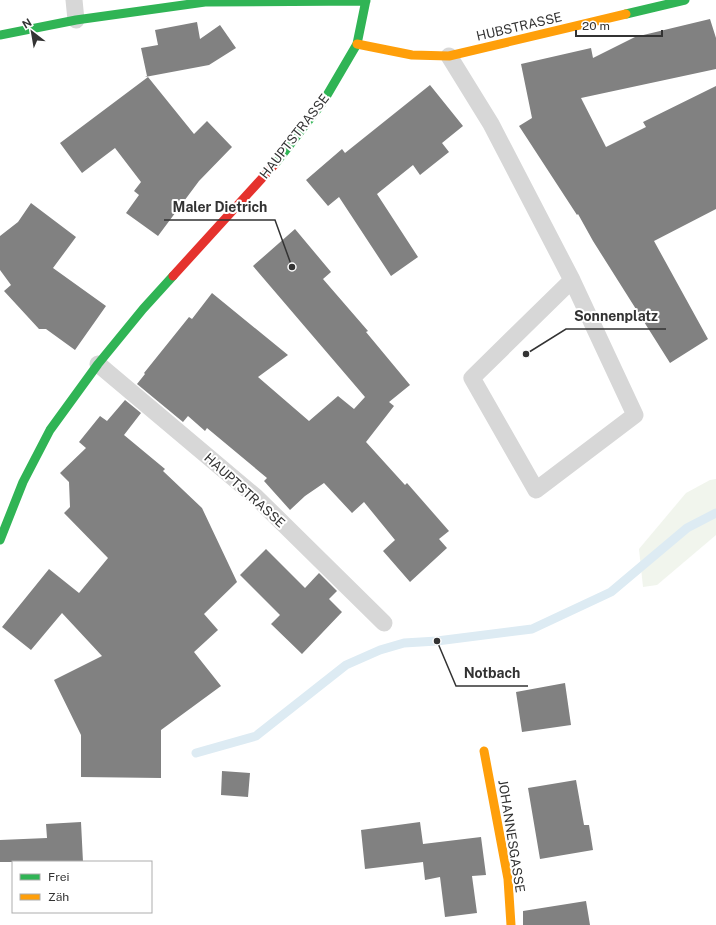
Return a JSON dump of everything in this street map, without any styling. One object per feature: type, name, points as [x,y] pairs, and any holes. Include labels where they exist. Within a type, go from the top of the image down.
[{"type":"street","name":"HUBSTRASSE","points":[[357,44],[412,55],[449,56],[685,0]]},
{"type":"street","points":[[0,35],[76,20],[205,2],[366,1]]},
{"type":"street","name":"HAUPTSTRASSE","points":[[0,540],[23,482],[50,430],[98,364],[143,309],[277,161],[323,102],[357,44],[366,1]]},
{"type":"street","name":"JOHANNESGASSE","points":[[484,751],[508,879],[511,925]]},
{"type":"lane","points":[[74,0],[76,20]]},
{"type":"lane","points":[[449,56],[491,124],[572,280],[635,415],[536,490],[472,378],[572,280]]},
{"type":"lane","name":"HAUPTSTRASSE","points":[[98,364],[256,497],[384,623]]},
{"type":"shaded area","points":[[716,479],[716,535],[657,585],[643,587],[639,549],[686,493],[710,480]]},
{"type":"building","points":[[710,19],[716,38],[716,69],[581,98],[606,147],[646,127],[643,122],[716,86],[716,209],[654,241],[708,339],[670,363],[593,241],[578,214],[577,215],[519,126],[532,118],[521,64],[591,48],[593,58],[635,37]]},
{"type":"building","points":[[197,22],[200,39],[220,25],[236,48],[209,65],[145,77],[147,76],[141,48],[158,45],[155,30]]},
{"type":"building","points":[[148,77],[194,134],[207,121],[232,147],[199,181],[158,236],[126,213],[139,195],[134,191],[141,182],[115,148],[82,173],[60,143]]},
{"type":"building","points":[[430,85],[463,126],[442,143],[449,152],[420,175],[413,165],[377,194],[418,257],[391,276],[339,197],[328,206],[306,180],[342,149],[345,153]]},
{"type":"building","points":[[31,203],[76,237],[53,268],[106,306],[75,350],[46,329],[39,329],[4,291],[11,285],[0,270],[0,236],[18,222]]},
{"type":"building","points":[[295,229],[331,272],[323,279],[368,331],[366,332],[410,385],[389,402],[394,406],[366,442],[405,485],[407,483],[449,531],[439,539],[447,548],[410,582],[383,551],[395,540],[364,502],[352,513],[324,483],[305,496],[290,510],[264,481],[267,478],[207,428],[205,431],[188,416],[183,422],[137,384],[145,374],[144,373],[189,317],[192,319],[212,293],[288,355],[258,377],[309,421],[338,396],[354,409],[365,397],[253,266]]},
{"type":"building","points":[[125,400],[141,413],[124,435],[165,469],[163,471],[202,508],[237,582],[204,614],[218,630],[194,652],[221,686],[161,730],[161,778],[81,777],[81,735],[54,680],[102,656],[62,613],[31,650],[2,627],[49,569],[79,593],[108,558],[64,513],[70,507],[69,482],[60,473],[86,448],[79,442],[100,416],[107,421]]},
{"type":"building","points":[[266,549],[305,588],[319,573],[337,591],[329,599],[342,612],[302,654],[271,624],[280,615],[240,575]]},
{"type":"building","points":[[565,683],[571,725],[522,732],[516,692]]},
{"type":"building","points":[[222,771],[250,773],[248,797],[221,795]]},
{"type":"building","points":[[576,780],[584,825],[589,825],[593,850],[540,859],[528,788]]},
{"type":"building","points":[[81,822],[83,861],[0,862],[0,840],[47,838],[46,824]]},
{"type":"building","points":[[420,822],[423,844],[481,837],[486,875],[472,876],[477,913],[445,917],[440,877],[425,880],[423,862],[365,869],[361,830]]},
{"type":"building","points":[[586,901],[590,925],[523,925],[523,911]]},
{"type":"waterway","points":[[196,753],[256,736],[346,665],[380,650],[404,643],[437,641],[532,629],[611,592],[687,528],[716,513]]},
{"type":"traffic: fast","points":[[275,164],[323,102],[357,44],[366,0]]},
{"type":"traffic: fast","points":[[626,14],[685,0]]},
{"type":"traffic: fast","points":[[0,35],[76,20],[205,2],[366,1]]},
{"type":"traffic: fast","points":[[0,540],[23,482],[50,430],[98,364],[143,309],[173,276]]},
{"type":"traffic: slow","points":[[357,44],[412,55],[449,56],[626,14]]},
{"type":"traffic: slow","points":[[484,751],[508,879],[511,925]]},
{"type":"traffic: jam","points":[[173,276],[275,164]]},
{"type":"place","name":"Maler Dietrich","points":[[292,267]]},
{"type":"place","name":"Sonnenplatz","points":[[526,354]]},
{"type":"place","name":"Notbach","points":[[437,641]]}]
